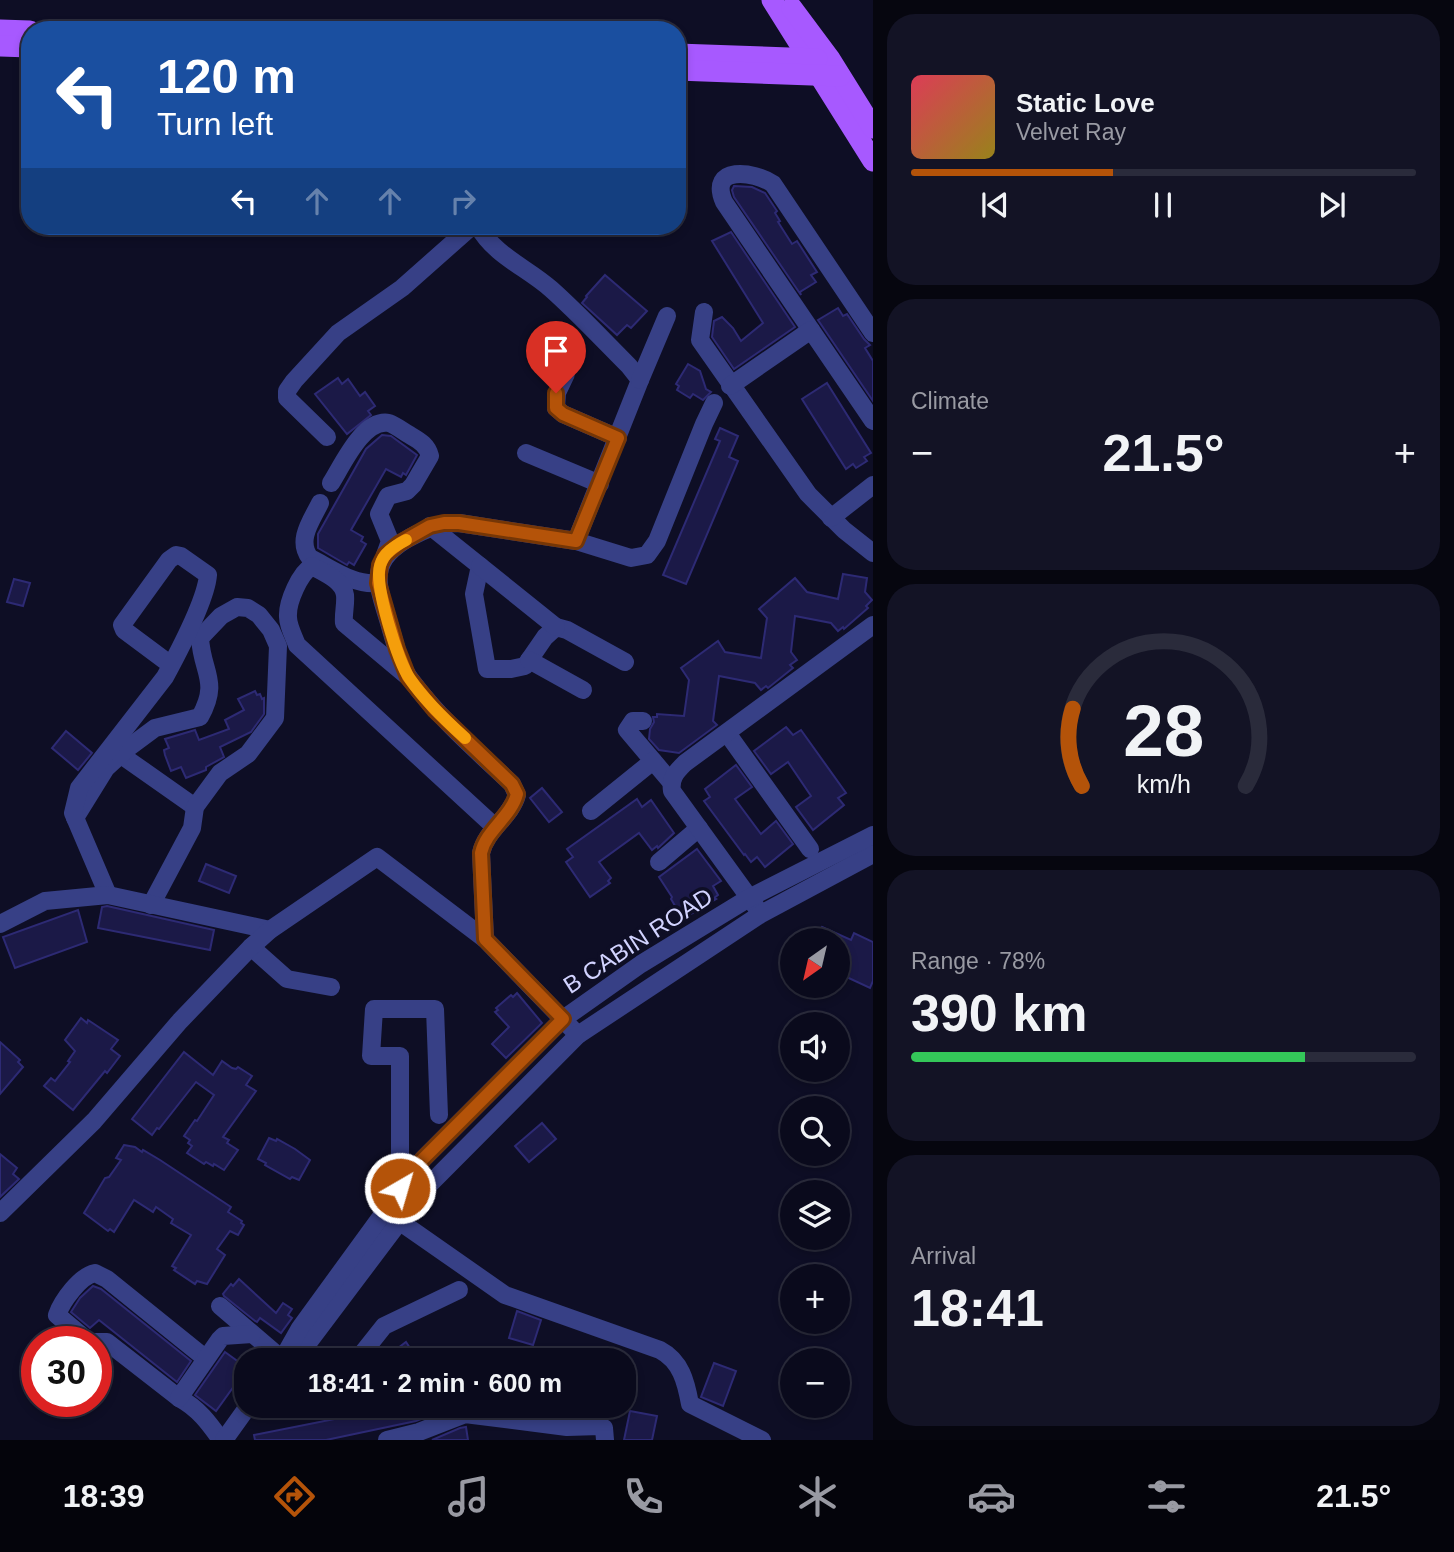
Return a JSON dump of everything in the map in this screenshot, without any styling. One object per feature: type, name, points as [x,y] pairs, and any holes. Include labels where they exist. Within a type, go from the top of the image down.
[{"type":"main road","points":[[772,0],[873,128]]},
{"type":"main road","points":[[787,0],[873,161]]},
{"type":"main road","points":[[0,30],[21,31]]},
{"type":"main road","points":[[0,46],[21,47]]},
{"type":"main road","points":[[686,55],[824,67]]},
{"type":"main road","points":[[686,70],[824,67]]},
{"type":"street","points":[[873,332],[773,184],[750,174],[733,174],[725,178],[720,185],[724,202],[873,421]]},
{"type":"street","points":[[327,437],[287,398],[287,391],[338,333],[402,288],[462,235]]},
{"type":"street","points":[[483,235],[506,258],[558,296],[640,380]]},
{"type":"street","points":[[704,312],[700,340],[730,386],[808,494],[831,518],[873,552]]},
{"type":"street","points":[[576,541],[667,316]]},
{"type":"street","points":[[730,386],[811,330]]},
{"type":"street","points":[[566,374],[556,393],[556,408],[563,414],[618,438]]},
{"type":"street","points":[[385,555],[430,526],[459,523],[576,541],[631,558],[647,555],[657,541],[714,403]]},
{"type":"street","points":[[331,483],[361,435],[376,425],[389,423],[429,449],[430,456],[413,485],[407,491],[388,496],[379,514],[390,541],[380,565],[378,583],[408,677]]},
{"type":"street","points":[[526,453],[600,484]]},
{"type":"street","points":[[831,518],[873,485]]},
{"type":"street","points":[[320,503],[304,535],[305,552],[310,558],[355,580],[366,584],[378,583]]},
{"type":"street","points":[[430,526],[556,627],[567,630],[625,662]]},
{"type":"street","points":[[108,895],[73,813],[79,788],[165,677],[172,665],[186,636],[208,575],[187,559],[176,555],[169,560],[122,625],[124,631],[172,665]]},
{"type":"street","points":[[485,939],[481,853],[483,844],[515,801],[517,794],[512,784],[435,710],[408,677],[344,624],[345,597],[341,586],[312,566],[305,570],[289,606],[288,619],[297,645],[495,827]]},
{"type":"street","points":[[480,566],[474,594],[487,669],[511,670],[525,666],[545,637],[556,627]]},
{"type":"street","points":[[75,818],[106,768],[121,755],[156,728],[200,717],[207,704],[210,686],[200,638],[221,616],[237,607],[248,608],[259,615],[271,630],[278,646],[275,718],[248,754],[220,773],[195,807],[191,828],[151,905]]},
{"type":"street","points":[[671,782],[685,763],[873,625]]},
{"type":"street","points":[[529,660],[583,690]]},
{"type":"street","points":[[643,721],[633,721],[627,730],[671,782],[672,791],[761,914]]},
{"type":"street","points":[[727,733],[810,849]]},
{"type":"street","points":[[121,755],[195,807]]},
{"type":"street","points":[[592,811],[653,761]]},
{"type":"street","points":[[659,862],[699,828]]},
{"type":"street","name":"B CABIN ROAD","points":[[289,1348],[300,1328],[423,1159],[563,1019],[641,964],[749,898],[873,835]]},
{"type":"street","points":[[303,1348],[421,1193],[578,1035],[761,914],[873,854]]},
{"type":"street","points":[[0,1213],[94,1121],[180,1021],[251,947],[270,930],[377,857],[485,939],[578,1035]]},
{"type":"street","points":[[0,924],[45,901],[108,895],[270,930]]},
{"type":"street","points":[[251,947],[287,979],[331,987]]},
{"type":"street","points":[[400,1188],[400,1056],[371,1056],[374,1009],[435,1009],[439,1115]]},
{"type":"street","points":[[399,1221],[505,1295],[660,1350],[672,1357],[680,1369],[690,1404],[762,1440]]},
{"type":"street","points":[[70,1326],[57,1315],[61,1306],[85,1277],[95,1272],[205,1358]]},
{"type":"street","points":[[367,1348],[383,1326],[460,1290]]},
{"type":"street","points":[[220,1306],[270,1348]]},
{"type":"street","points":[[179,1398],[223,1336],[252,1334]]},
{"type":"street","points":[[112,1346],[179,1398],[191,1404],[223,1440],[239,1418]]},
{"type":"street","points":[[387,1440],[419,1432],[465,1414],[567,1427],[600,1426],[604,1428],[605,1440]]},
{"type":"building","points":[[734,186],[752,187],[765,193],[777,211],[775,213],[780,221],[778,222],[792,244],[797,241],[817,272],[811,275],[816,282],[800,292],[801,295],[734,197]]},
{"type":"building","points":[[731,232],[795,327],[734,369],[712,337],[714,321],[722,317],[741,341],[763,323],[712,241]]},
{"type":"building","points":[[605,275],[647,311],[631,328],[627,325],[617,335],[582,303]]},
{"type":"building","points":[[838,308],[843,316],[847,314],[870,345],[865,348],[873,361],[873,401],[818,320]]},
{"type":"building","points":[[688,364],[700,371],[706,389],[711,392],[703,400],[693,394],[690,398],[677,390],[679,386],[676,384]]},
{"type":"building","points":[[338,378],[342,384],[348,379],[360,396],[365,392],[375,406],[368,411],[371,415],[347,434],[315,394]]},
{"type":"building","points":[[827,383],[871,453],[864,457],[867,461],[856,468],[853,464],[846,469],[802,399]]},
{"type":"building","points":[[720,428],[738,436],[729,457],[738,461],[686,584],[663,575],[720,441],[715,439]]},
{"type":"building","points":[[382,435],[391,436],[417,455],[406,475],[403,473],[401,477],[386,469],[351,530],[363,537],[361,541],[366,544],[354,565],[349,562],[347,565],[318,548],[318,534],[366,449]]},
{"type":"building","points":[[843,574],[867,578],[865,592],[872,600],[866,606],[868,608],[844,629],[843,627],[838,631],[831,623],[795,616],[791,652],[797,660],[790,665],[793,668],[768,688],[766,686],[761,690],[755,683],[719,676],[713,721],[717,725],[679,753],[659,750],[649,739],[653,717],[657,717],[657,714],[684,716],[689,680],[681,668],[718,641],[725,652],[761,658],[767,618],[759,609],[795,578],[807,592],[838,599]]},
{"type":"building","points":[[14,579],[30,583],[23,606],[7,602]]},
{"type":"building","points":[[255,691],[264,698],[264,714],[251,732],[220,747],[224,757],[206,767],[206,770],[186,778],[181,767],[171,771],[164,750],[169,748],[165,739],[195,730],[199,740],[229,729],[225,720],[244,710],[238,699]]},
{"type":"building","points":[[786,727],[793,735],[801,730],[846,793],[838,798],[844,805],[813,830],[796,807],[811,796],[788,762],[771,774],[754,751]]},
{"type":"building","points":[[66,731],[92,753],[78,770],[52,748]]},
{"type":"building","points":[[736,765],[752,787],[735,799],[761,834],[776,821],[793,844],[765,867],[757,857],[751,862],[744,855],[704,801],[710,797],[705,789]]},
{"type":"building","points":[[542,788],[562,812],[549,822],[530,798]]},
{"type":"building","points":[[637,799],[642,807],[651,800],[674,833],[652,850],[639,833],[599,862],[611,878],[608,881],[610,883],[590,897],[566,862],[573,857],[567,849]]},
{"type":"building","points":[[697,849],[721,881],[713,886],[718,895],[714,898],[716,899],[686,917],[684,914],[681,916],[659,877]]},
{"type":"building","points":[[206,864],[236,876],[229,893],[199,881]]},
{"type":"building","points":[[102,907],[214,930],[210,950],[98,928]]},
{"type":"building","points":[[78,910],[87,942],[15,968],[3,937]]},
{"type":"building","points":[[854,933],[873,942],[873,981],[870,988],[850,979],[850,940]]},
{"type":"building","points":[[517,993],[542,1023],[506,1058],[492,1044],[509,1027],[495,1012],[511,995],[513,997]]},
{"type":"building","points":[[81,1018],[118,1040],[111,1049],[120,1056],[73,1110],[44,1086],[51,1078],[55,1081],[70,1062],[68,1061],[75,1051],[65,1040]]},
{"type":"building","points":[[0,1042],[20,1060],[18,1062],[23,1067],[0,1094]]},
{"type":"building","points":[[184,1052],[213,1075],[222,1061],[252,1076],[246,1085],[256,1091],[223,1137],[238,1150],[224,1170],[214,1164],[204,1164],[187,1153],[192,1146],[188,1143],[190,1140],[184,1136],[214,1095],[196,1082],[152,1135],[132,1119]]},
{"type":"building","points":[[542,1123],[556,1139],[529,1162],[515,1146]]},
{"type":"building","points":[[269,1138],[276,1141],[277,1139],[310,1160],[299,1180],[292,1177],[290,1179],[258,1159]]},
{"type":"building","points":[[124,1145],[135,1147],[142,1152],[143,1150],[160,1160],[231,1207],[228,1212],[242,1221],[244,1225],[238,1235],[230,1231],[217,1249],[225,1255],[207,1284],[197,1281],[195,1284],[174,1270],[176,1268],[172,1266],[191,1235],[171,1223],[173,1219],[156,1207],[153,1212],[134,1200],[114,1232],[110,1229],[108,1231],[84,1213],[105,1178],[109,1177],[121,1160],[116,1158]]},
{"type":"building","points":[[0,1154],[17,1168],[13,1174],[19,1179],[0,1197]]},
{"type":"building","points":[[239,1279],[276,1313],[283,1303],[292,1309],[288,1315],[292,1318],[281,1333],[260,1318],[255,1321],[224,1296],[231,1284],[233,1286]]},
{"type":"building","points":[[93,1286],[101,1289],[191,1361],[177,1382],[112,1330],[112,1326],[107,1326],[99,1320],[92,1326],[88,1326],[71,1312],[80,1298]]},
{"type":"building","points":[[517,1311],[541,1320],[533,1345],[509,1338]]},
{"type":"building","points":[[406,1342],[410,1348],[398,1348]]},
{"type":"building","points":[[225,1352],[234,1359],[234,1386],[216,1411],[195,1395]]},
{"type":"building","points":[[714,1363],[736,1371],[723,1406],[701,1397]]},
{"type":"building","points":[[636,1412],[657,1416],[652,1440],[624,1440],[629,1418],[636,1418]]},
{"type":"building","points":[[340,1418],[424,1418],[326,1440],[255,1440],[254,1435]]},
{"type":"building","points":[[466,1427],[468,1440],[432,1440],[460,1428]]},
{"type":"slow traffic","points":[[406,540],[385,555],[380,565],[378,583],[397,649],[408,677],[435,710],[465,738]]},
{"type":"route","points":[[400,1188],[423,1159],[563,1019],[485,939],[481,853],[483,844],[509,810],[517,794],[512,784],[435,710],[408,677],[378,583],[380,565],[385,555],[400,543],[430,526],[444,523],[576,541],[618,438],[563,414],[556,408],[556,393]]}]
